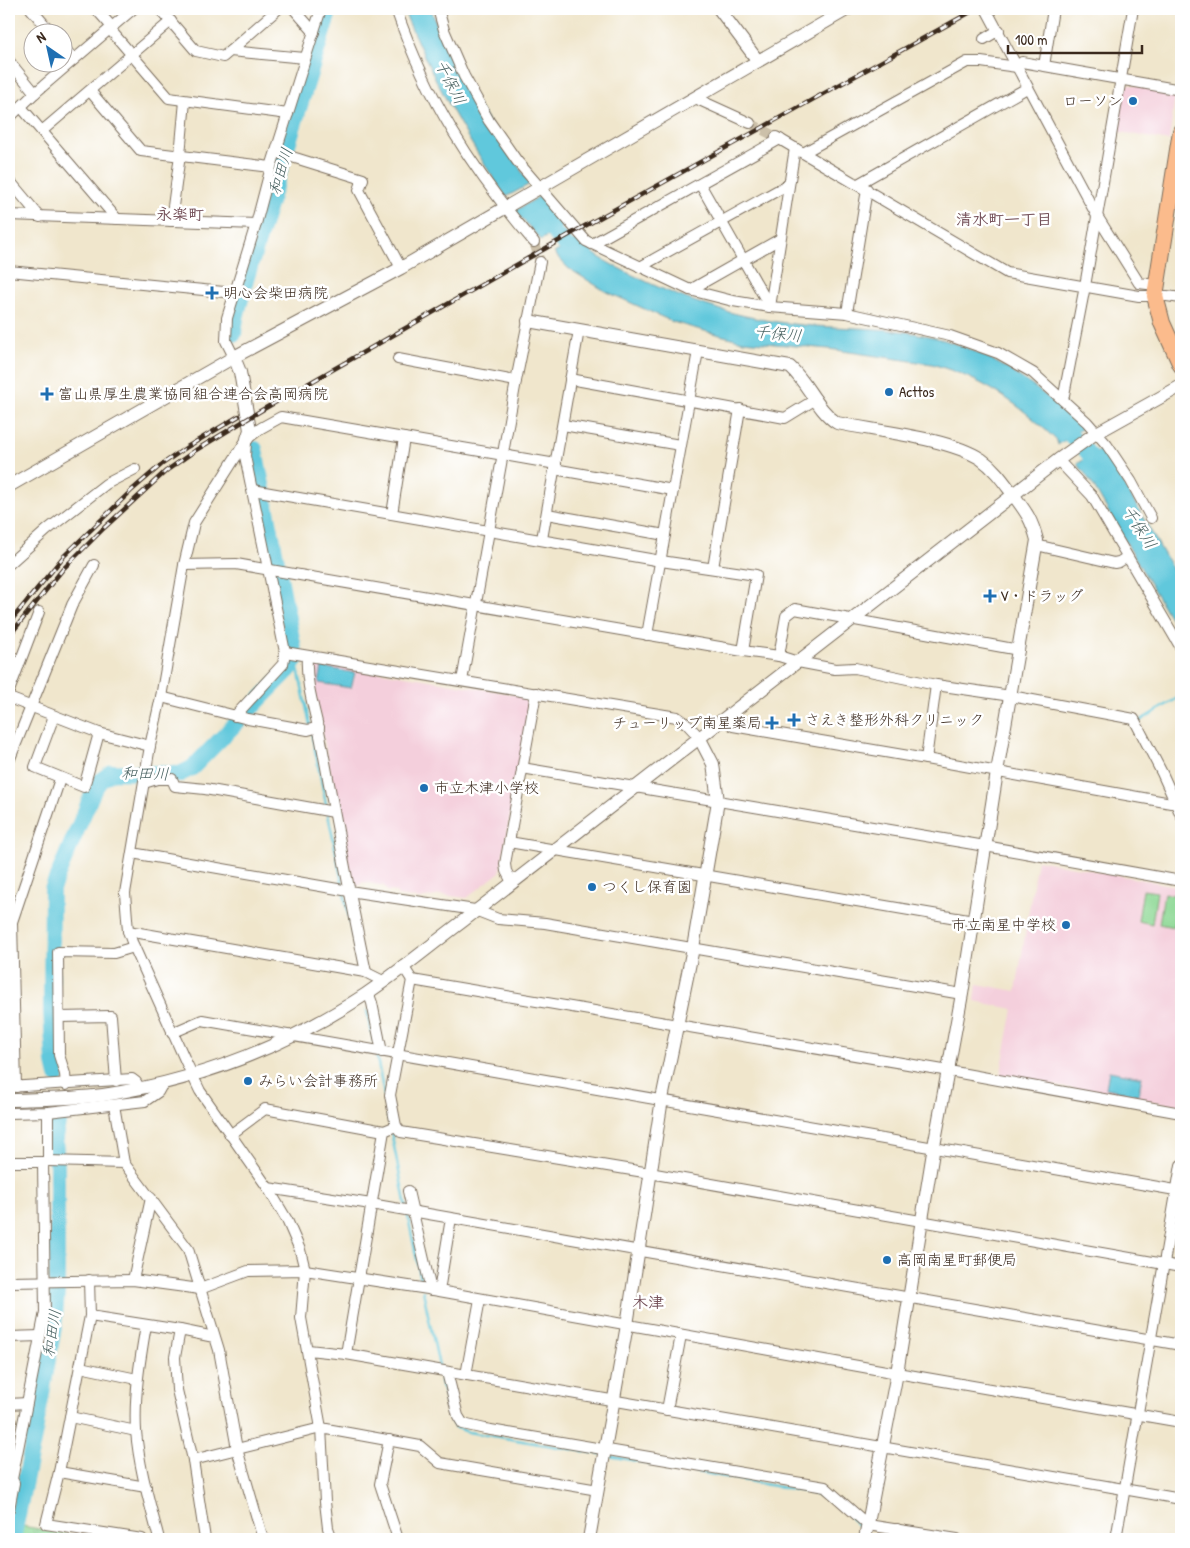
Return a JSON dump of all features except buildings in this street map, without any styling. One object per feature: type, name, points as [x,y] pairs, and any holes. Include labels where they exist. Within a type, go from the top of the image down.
[{"type":"highway","points":[[1181,131],[1176,191],[1156,291],[1162,323],[1181,365]]},
{"type":"street","points":[[31,9],[42,22]]},
{"type":"street","points":[[96,9],[112,26],[113,33],[169,98],[288,114]]},
{"type":"street","points":[[9,118],[35,93],[133,9]]},
{"type":"street","points":[[160,9],[196,51],[224,56],[278,9]]},
{"type":"street","points":[[294,9],[314,32]]},
{"type":"street","points":[[236,716],[283,664],[287,652],[255,490],[245,456],[250,430],[240,372],[226,342],[227,318],[256,224],[271,167],[278,153],[288,114],[321,9]]},
{"type":"street","points":[[396,9],[428,89],[469,159],[534,242]]},
{"type":"street","points":[[438,9],[444,30],[464,76],[489,121],[539,189],[586,241],[690,290],[733,301],[770,307],[847,313],[950,336],[998,353],[1032,373],[1088,422],[1095,434],[1107,444],[1131,481],[1151,518]]},
{"type":"street","points":[[719,9],[758,61]]},
{"type":"street","points":[[9,486],[234,357],[401,268],[848,9]]},
{"type":"street","points":[[986,9],[999,30],[1027,88],[1097,216],[1139,283],[1167,296],[1181,298]]},
{"type":"street","points":[[1044,66],[1053,9]]},
{"type":"street","points":[[1063,400],[1085,286],[1133,9]]},
{"type":"street","points":[[42,131],[171,21]]},
{"type":"street","points":[[984,39],[999,30]]},
{"type":"street","points":[[230,51],[306,58]]},
{"type":"street","points":[[9,61],[35,93]]},
{"type":"street","points":[[770,307],[789,184],[799,151],[967,62],[1017,67]]},
{"type":"street","points":[[1017,67],[1022,62],[1181,90]]},
{"type":"street","points":[[863,187],[1027,88]]},
{"type":"street","points":[[90,91],[141,151],[271,167]]},
{"type":"street","points":[[696,98],[750,123]]},
{"type":"street","points":[[171,221],[185,101]]},
{"type":"street","points":[[21,107],[117,219]]},
{"type":"street","points":[[592,244],[778,138],[1007,273],[1139,296],[1156,291]]},
{"type":"street","points":[[278,153],[363,179],[359,190],[401,268]]},
{"type":"street","points":[[9,180],[40,217]]},
{"type":"street","points":[[700,184],[770,307]]},
{"type":"street","points":[[640,267],[789,184]]},
{"type":"street","points":[[847,313],[863,187]]},
{"type":"street","points":[[9,216],[256,224]]},
{"type":"street","points":[[690,290],[780,239]]},
{"type":"street","points":[[462,681],[502,456],[540,262]]},
{"type":"street","points":[[9,271],[234,292]]},
{"type":"street","points":[[528,321],[790,367],[798,374],[829,418],[837,423],[918,438],[953,447],[981,459],[992,468],[1023,506],[1033,522],[1037,540],[1019,650],[897,1374],[865,1539]]},
{"type":"street","points":[[542,539],[579,330]]},
{"type":"street","points":[[646,634],[661,561],[698,351]]},
{"type":"street","points":[[398,359],[516,381]]},
{"type":"street","points":[[570,379],[785,418],[816,399]]},
{"type":"street","points":[[9,1100],[102,1095],[163,1083],[193,1075],[258,1052],[320,1022],[368,992],[403,966],[1095,434],[1181,386]]},
{"type":"street","points":[[713,568],[740,409]]},
{"type":"street","points":[[332,1539],[328,1528],[325,1502],[321,1428],[301,1318],[305,1270],[300,1250],[288,1220],[268,1188],[200,1091],[172,1033],[128,931],[126,893],[132,853],[184,565],[194,523],[247,439],[261,428],[282,417],[502,456],[673,490]]},
{"type":"street","points":[[562,424],[680,445]]},
{"type":"street","points":[[392,514],[404,438]]},
{"type":"street","points":[[1062,459],[1092,496],[1181,648]]},
{"type":"street","points":[[9,564],[47,530],[106,484],[135,469]]},
{"type":"street","points":[[255,490],[661,561],[756,575],[743,651]]},
{"type":"street","points":[[547,514],[665,535]]},
{"type":"street","points":[[1036,545],[1114,563],[1127,557]]},
{"type":"street","points":[[184,565],[236,564],[779,656],[798,662],[835,669],[855,668],[936,685],[1134,718],[1181,816]]},
{"type":"street","points":[[9,760],[72,605],[94,565]]},
{"type":"street","points":[[779,656],[786,616],[795,608],[838,618],[854,619],[1019,650]]},
{"type":"street","points":[[9,691],[40,612]]},
{"type":"street","points":[[287,652],[677,718],[687,724],[700,737],[713,764],[718,801],[706,877],[662,1099],[649,1173],[627,1325],[589,1539]]},
{"type":"street","points":[[306,655],[306,673],[314,728],[334,812],[365,972]]},
{"type":"street","points":[[926,758],[936,685]]},
{"type":"street","points":[[512,882],[506,871],[505,864],[536,693]]},
{"type":"street","points":[[161,697],[248,719],[314,728]]},
{"type":"street","points":[[9,698],[100,733],[150,746]]},
{"type":"street","points":[[54,716],[35,767],[60,779],[84,787],[100,733]]},
{"type":"street","points":[[725,718],[733,726],[1175,801]]},
{"type":"street","points":[[522,768],[1181,881]]},
{"type":"street","points":[[60,779],[12,922],[12,1087],[132,1079],[139,1088]]},
{"type":"street","points":[[145,781],[156,779],[172,780],[175,786],[205,789],[334,812]]},
{"type":"street","points":[[509,842],[706,877],[974,921]]},
{"type":"street","points":[[132,853],[348,891],[475,910],[498,919],[545,923],[962,994]]},
{"type":"street","points":[[128,931],[365,972],[383,981]]},
{"type":"street","points":[[66,1084],[59,1055],[58,952],[114,953],[134,947]]},
{"type":"street","points":[[346,1354],[371,1204],[389,1129],[390,1095],[412,980],[403,966]]},
{"type":"street","points":[[412,980],[949,1071],[1181,1113]]},
{"type":"street","points":[[368,992],[382,1052]]},
{"type":"street","points":[[59,1017],[111,1016],[116,1081]]},
{"type":"street","points":[[172,1033],[202,1020],[1179,1190]]},
{"type":"street","points":[[9,1113],[48,1112],[145,1101],[158,1092],[163,1083]]},
{"type":"street","points":[[114,1105],[124,1163],[188,1249],[219,1350],[236,1449],[263,1539]]},
{"type":"street","points":[[230,1135],[265,1109],[649,1173],[1181,1268]]},
{"type":"street","points":[[9,1509],[14,1483],[10,1479],[40,1336],[48,1281],[48,1112]]},
{"type":"street","points":[[9,1162],[124,1163]]},
{"type":"street","points":[[1116,1539],[1164,1264],[1179,1190],[1181,1165]]},
{"type":"street","points":[[268,1188],[371,1204],[1181,1345]]},
{"type":"street","points":[[408,1190],[432,1290]]},
{"type":"street","points":[[133,1280],[151,1198]]},
{"type":"street","points":[[432,1290],[451,1218]]},
{"type":"street","points":[[9,1282],[133,1280],[200,1290],[248,1271],[305,1270],[432,1290],[897,1374],[1181,1422]]},
{"type":"street","points":[[89,1280],[90,1316],[59,1472],[46,1524],[142,1539]]},
{"type":"street","points":[[466,1375],[480,1299]]},
{"type":"street","points":[[90,1316],[214,1337]]},
{"type":"street","points":[[146,1325],[137,1379],[136,1431],[146,1487],[159,1539]]},
{"type":"street","points":[[180,1330],[175,1357],[177,1390],[193,1460],[205,1539]]},
{"type":"street","points":[[667,1410],[681,1335]]},
{"type":"street","points":[[9,1337],[40,1336]]},
{"type":"street","points":[[308,1350],[346,1354],[1181,1499]]},
{"type":"street","points":[[80,1367],[137,1379]]},
{"type":"street","points":[[447,1372],[458,1416],[463,1424],[605,1454],[825,1487],[868,1525],[896,1534],[957,1539]]},
{"type":"street","points":[[9,1404],[27,1403]]},
{"type":"street","points":[[70,1418],[136,1431]]},
{"type":"street","points":[[193,1460],[321,1428],[420,1446],[440,1463],[598,1490]]},
{"type":"street","points":[[388,1440],[380,1484],[398,1539]]},
{"type":"street","points":[[59,1472],[146,1487]]},
{"type":"shaded area","points":[[1124,84],[1172,91],[1175,96],[1169,141],[1115,131]]},
{"type":"shaded area","name":"市立木津小学校","points":[[316,661],[524,696],[530,703],[500,872],[467,898],[441,895],[420,899],[398,896],[396,892],[387,891],[384,886],[363,882],[359,885],[352,883],[310,668]]},
{"type":"shaded area","points":[[1037,860],[1181,887],[1181,1106],[1000,1077],[1013,1009],[975,1001],[977,984],[1016,991]]},
{"type":"green space","points":[[1143,890],[1157,892],[1152,924],[1138,921]]},
{"type":"green space","points":[[1164,893],[1178,896],[1173,927],[1159,924]]},
{"type":"green space","points":[[22,1526],[97,1539],[20,1539]]},
{"type":"water","points":[[403,9],[431,9],[444,44],[460,78],[530,184],[506,197],[450,106],[425,59]]},
{"type":"water","points":[[540,196],[565,225],[541,240],[515,211]]},
{"type":"water","points":[[578,239],[599,257],[624,271],[659,288],[716,308],[754,318],[793,324],[906,332],[925,335],[964,347],[1001,365],[1018,376],[1084,427],[1058,445],[1057,441],[1043,427],[999,394],[968,377],[932,364],[829,349],[743,341],[673,322],[605,291],[568,268],[554,253]]},
{"type":"water","points":[[1103,447],[1181,584],[1181,637],[1094,487],[1077,464]]},
{"type":"water","points":[[322,667],[355,673],[351,688],[319,683]]},
{"type":"water","points":[[1109,1071],[1142,1077],[1138,1095],[1106,1088]]},
{"type":"waterway","name":"和田川","points":[[234,334],[236,318],[246,280],[330,9]]},
{"type":"waterway","name":"千保川","points":[[538,215],[581,262]]},
{"type":"waterway","name":"千保川","points":[[1056,422],[1084,448],[1102,472]]},
{"type":"waterway","name":"和田川","points":[[57,1076],[54,1063],[51,1011],[52,889],[94,790],[101,780],[112,772],[180,774],[192,768],[290,669],[296,659],[255,449]]},
{"type":"waterway","points":[[296,659],[310,725]]},
{"type":"waterway","points":[[1138,722],[1181,696]]},
{"type":"waterway","points":[[311,731],[327,809]]},
{"type":"waterway","points":[[328,814],[343,887]]},
{"type":"waterway","points":[[344,893],[359,968]]},
{"type":"waterway","points":[[367,1011],[375,1047]]},
{"type":"waterway","points":[[376,1053],[390,1126]]},
{"type":"waterway","name":"和田川","points":[[13,1539],[54,1327],[57,1293],[57,1167],[55,1137],[58,1123]]},
{"type":"waterway","points":[[391,1131],[406,1207]]},
{"type":"waterway","points":[[407,1212],[422,1285]]},
{"type":"waterway","points":[[423,1291],[439,1366]]},
{"type":"waterway","points":[[440,1374],[449,1417],[455,1427],[468,1432],[601,1454]]},
{"type":"waterway","points":[[609,1456],[808,1492],[831,1499]]},
{"type":"waterway","points":[[847,1513],[862,1530]]},
{"type":"tunnel","points":[[750,123],[776,137]]},
{"type":"tunnel","points":[[534,242],[540,262]]},
{"type":"railway","points":[[9,636],[63,569],[104,528],[166,471],[196,450],[262,410],[583,227],[976,9]]},
{"type":"railway","points":[[9,623],[64,556],[132,490],[161,465],[187,447],[239,416]]},
{"type":"place","name":"ローソン","points":[[1133,101]]},
{"type":"place","name":"明心会柴田病院","points":[[212,293]]},
{"type":"place","name":"Acttos","points":[[889,392]]},
{"type":"place","name":"富山県厚生農業協同組合連合会高岡病院","points":[[47,394]]},
{"type":"place","name":"V・ドラッグ","points":[[990,596]]},
{"type":"place","name":"さえき整形外科クリニック","points":[[794,720]]},
{"type":"place","name":"チューリップ南星薬局","points":[[772,723]]},
{"type":"place","name":"市立木津小学校","points":[[424,788]]},
{"type":"place","name":"つくし保育園","points":[[592,887]]},
{"type":"place","name":"市立南星中学校","points":[[1066,925]]},
{"type":"place","name":"みらい会計事務所","points":[[248,1081]]},
{"type":"place","name":"高岡南星町郵便局","points":[[887,1260]]},
{"type":"district","name":"永楽町","points":[[180,214]]},
{"type":"district","name":"清水町一丁目","points":[[1004,219]]},
{"type":"district","name":"木津","points":[[648,1302]]}]
